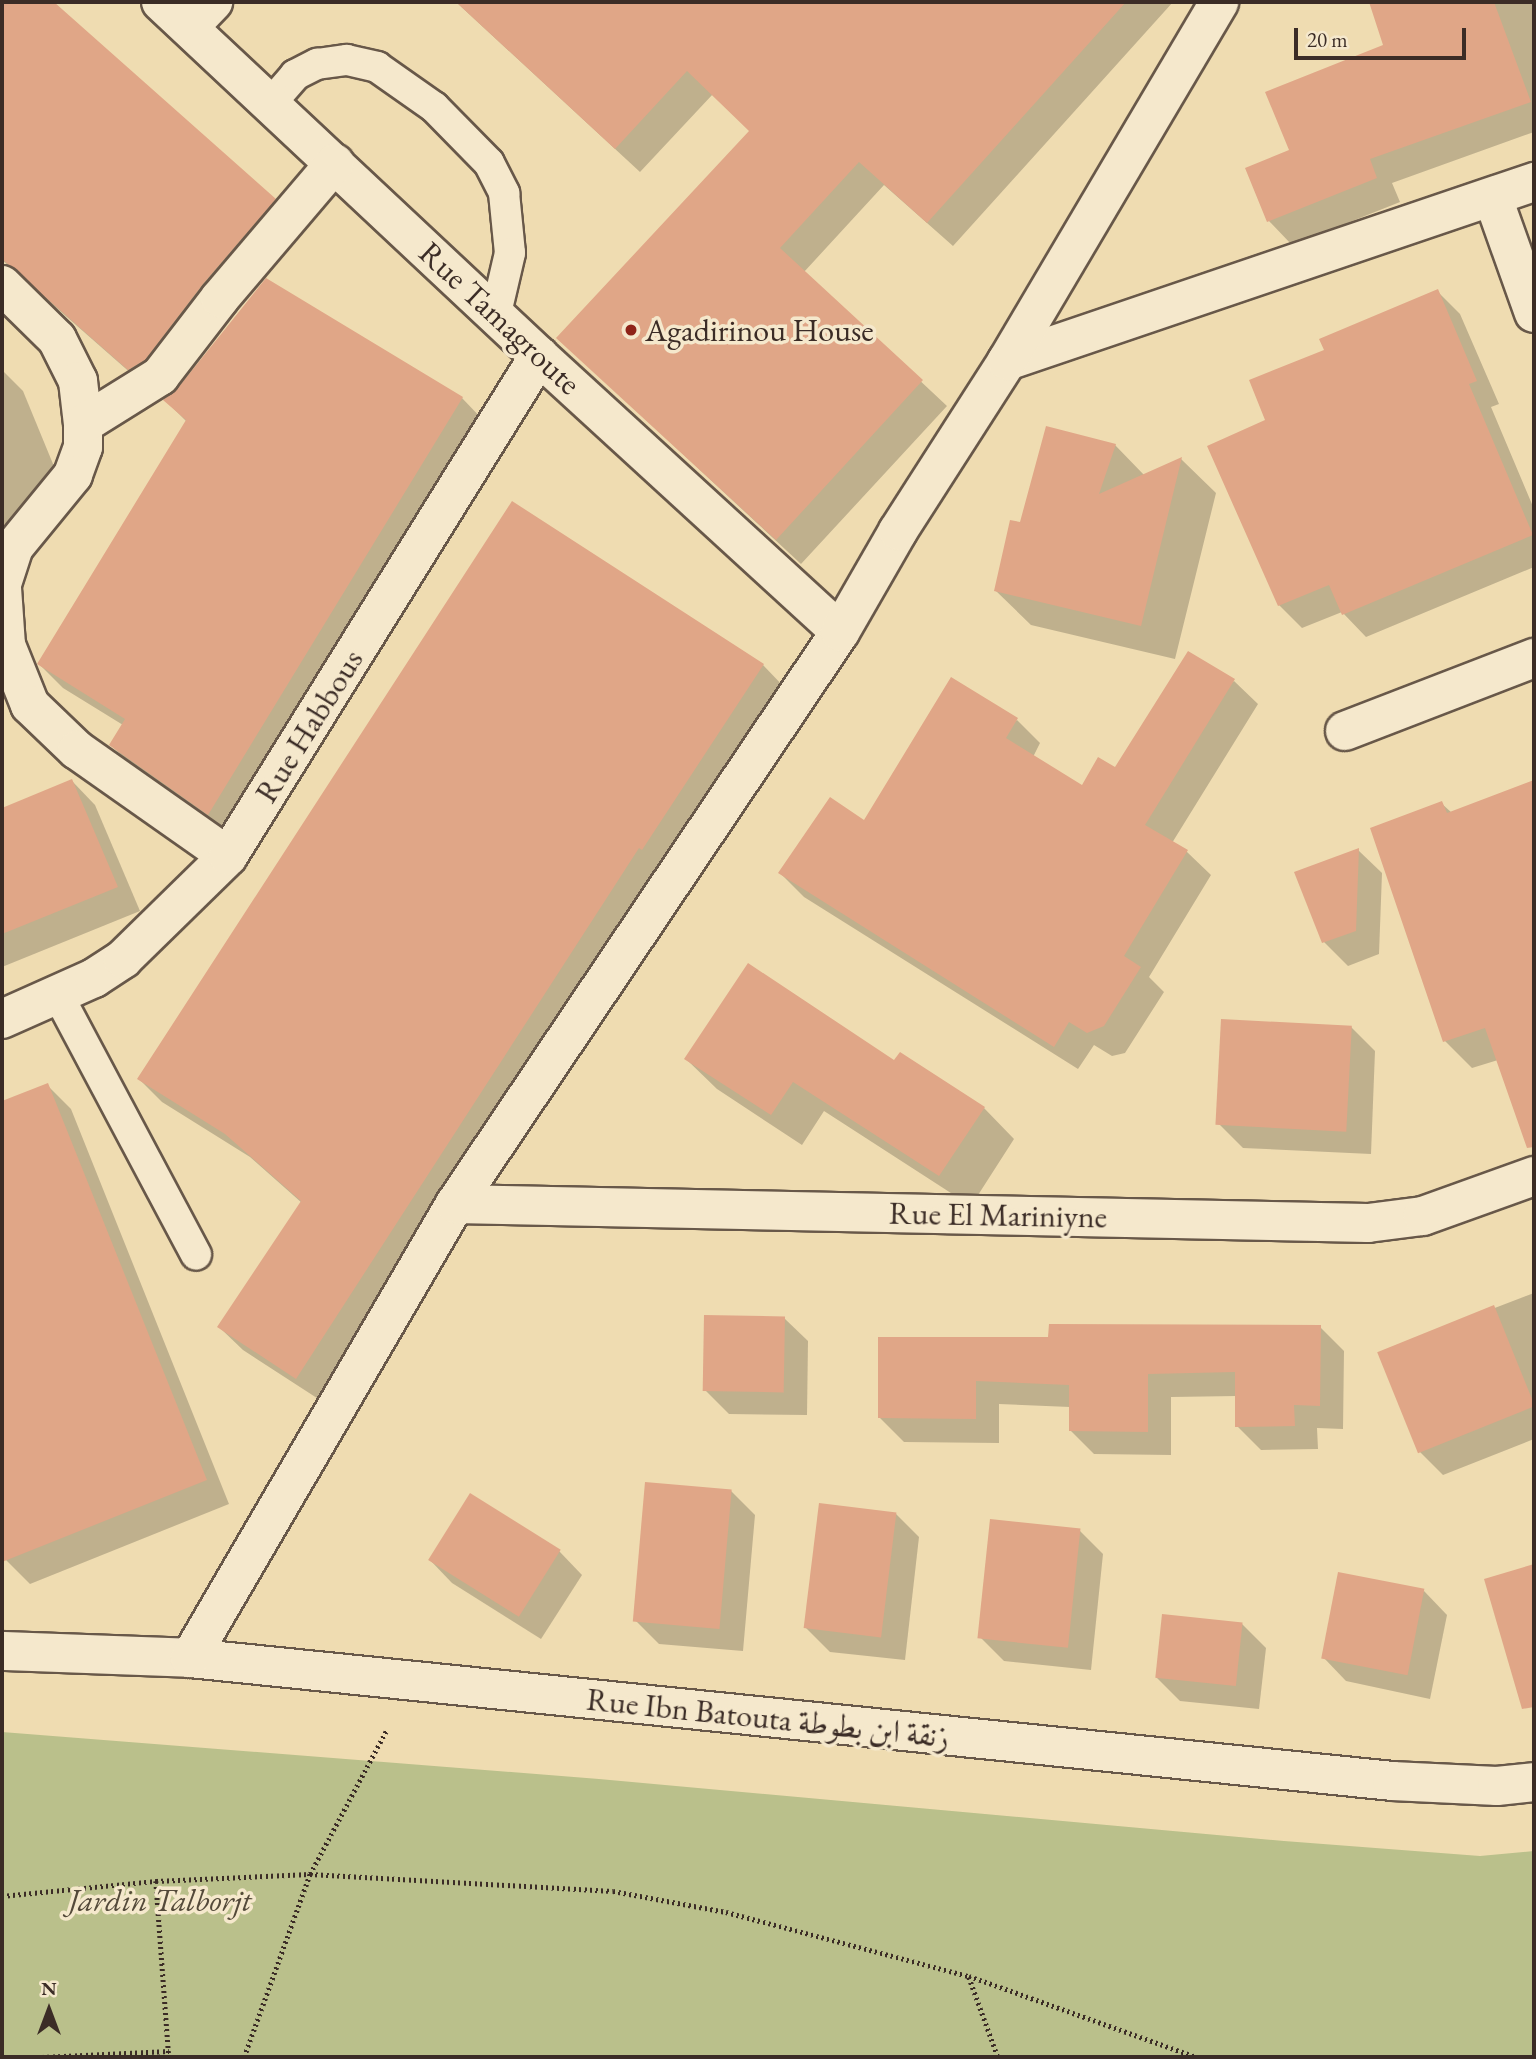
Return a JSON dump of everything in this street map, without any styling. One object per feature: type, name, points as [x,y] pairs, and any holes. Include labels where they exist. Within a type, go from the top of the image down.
[{"type":"street","name":"Rue Tamagroute","points":[[161,2],[201,15],[271,103],[539,356],[840,632]]},
{"type":"street","points":[[190,1658],[455,1204],[840,632],[898,531],[1007,361],[1219,2]]},
{"type":"street","points":[[83,424],[160,376],[220,298],[335,163]]},
{"type":"street","points":[[1007,361],[1534,182]]},
{"type":"street","points":[[1493,198],[1534,313]]},
{"type":"street","points":[[2,285],[57,339],[78,381],[83,424],[83,447],[73,475],[14,547],[2,586],[6,645],[30,705],[77,750],[228,856]]},
{"type":"street","name":"Rue Habbous","points":[[2,1020],[58,995],[122,960],[228,856],[539,356]]},
{"type":"street","points":[[1345,732],[1534,658]]},
{"type":"street","name":"Rue El Mariniyne","points":[[455,1204],[1368,1223],[1423,1216],[1534,1176]]},
{"type":"street","name":"Rue Ibn Batouta زنقة ابن بطوطة","points":[[2,1651],[190,1658],[412,1683],[1392,1781],[1497,1786],[1534,1782]]},
{"type":"lane","points":[[271,103],[295,75],[317,64],[346,60],[377,67],[434,107],[489,163],[504,193],[510,253],[496,313]]},
{"type":"lane","points":[[58,995],[196,1255]]},
{"type":"path","points":[[244,2057],[310,1874],[412,1683]]},
{"type":"path","points":[[2,1896],[156,1881],[310,1874],[613,1891],[726,1912],[969,1976],[1196,2057]]},
{"type":"path","points":[[41,2057],[169,2054],[156,1881]]},
{"type":"path","points":[[969,1976],[998,2057]]},
{"type":"green space","name":"Jardin Talborjt","points":[[2,1732],[599,1779],[1284,1841],[1480,1856],[1534,1851],[1534,2057],[2,2057]]},
{"type":"building","points":[[2,2],[54,2],[276,199],[203,284],[145,360],[128,370],[2,259]]},
{"type":"building","points":[[456,2],[1126,2],[927,223],[859,162],[780,248],[923,380],[776,540],[556,338],[749,131],[687,71],[615,149]]},
{"type":"building","points":[[1369,2],[1494,2],[1531,102],[1370,159],[1377,178],[1267,222],[1245,168],[1289,150],[1265,92],[1383,45]]},
{"type":"building","points":[[266,278],[463,397],[208,815],[109,745],[125,719],[37,664],[186,420],[163,400],[177,389]]},
{"type":"building","points":[[1438,289],[1477,381],[1469,384],[1533,535],[1342,615],[1329,585],[1278,606],[1207,446],[1265,420],[1249,380],[1324,350],[1319,339]]},
{"type":"building","points":[[1046,426],[1116,444],[1099,494],[1182,457],[1141,626],[994,591],[1010,520],[1020,522]]},
{"type":"building","points":[[512,501],[764,664],[642,850],[639,848],[296,1379],[217,1327],[301,1201],[225,1134],[137,1079]]},
{"type":"building","points":[[1188,651],[1235,679],[1145,825],[1188,850],[1124,956],[1141,967],[1104,1026],[1087,1033],[1069,1022],[1054,1047],[778,873],[830,797],[864,820],[951,677],[1018,718],[1006,738],[1082,785],[1098,757],[1115,767]]},
{"type":"building","points":[[72,779],[118,887],[2,934],[2,808]]},
{"type":"building","points":[[1534,780],[1534,1147],[1527,1148],[1485,1028],[1443,1042],[1370,828],[1442,801],[1447,813]]},
{"type":"building","points":[[1359,848],[1356,931],[1322,943],[1294,872]]},
{"type":"building","points":[[748,963],[894,1060],[900,1052],[985,1107],[939,1176],[793,1082],[771,1115],[684,1059]]},
{"type":"building","points":[[1221,1019],[1352,1026],[1346,1132],[1215,1125]]},
{"type":"building","points":[[48,1083],[207,1480],[2,1562],[2,1101]]},
{"type":"building","points":[[1494,1305],[1534,1406],[1418,1453],[1377,1352]]},
{"type":"building","points":[[704,1315],[785,1316],[784,1392],[703,1391]]},
{"type":"building","points":[[1049,1324],[1321,1325],[1320,1406],[1294,1405],[1295,1426],[1235,1427],[1235,1372],[1148,1374],[1148,1432],[1069,1431],[1069,1385],[976,1381],[976,1419],[878,1418],[878,1337],[1048,1337]]},
{"type":"building","points":[[645,1482],[732,1490],[719,1629],[633,1621]]},
{"type":"building","points":[[470,1493],[561,1550],[519,1617],[428,1560]]},
{"type":"building","points":[[819,1503],[896,1513],[881,1638],[804,1628]]},
{"type":"building","points":[[990,1519],[1081,1529],[1068,1648],[977,1638]]},
{"type":"building","points":[[1534,1564],[1534,1707],[1522,1709],[1484,1579]]},
{"type":"building","points":[[1338,1572],[1424,1589],[1408,1675],[1321,1658]]},
{"type":"building","points":[[1162,1614],[1243,1622],[1236,1686],[1155,1678]]},
{"type":"place","name":"Agadirinou House","points":[[631,330]]}]
